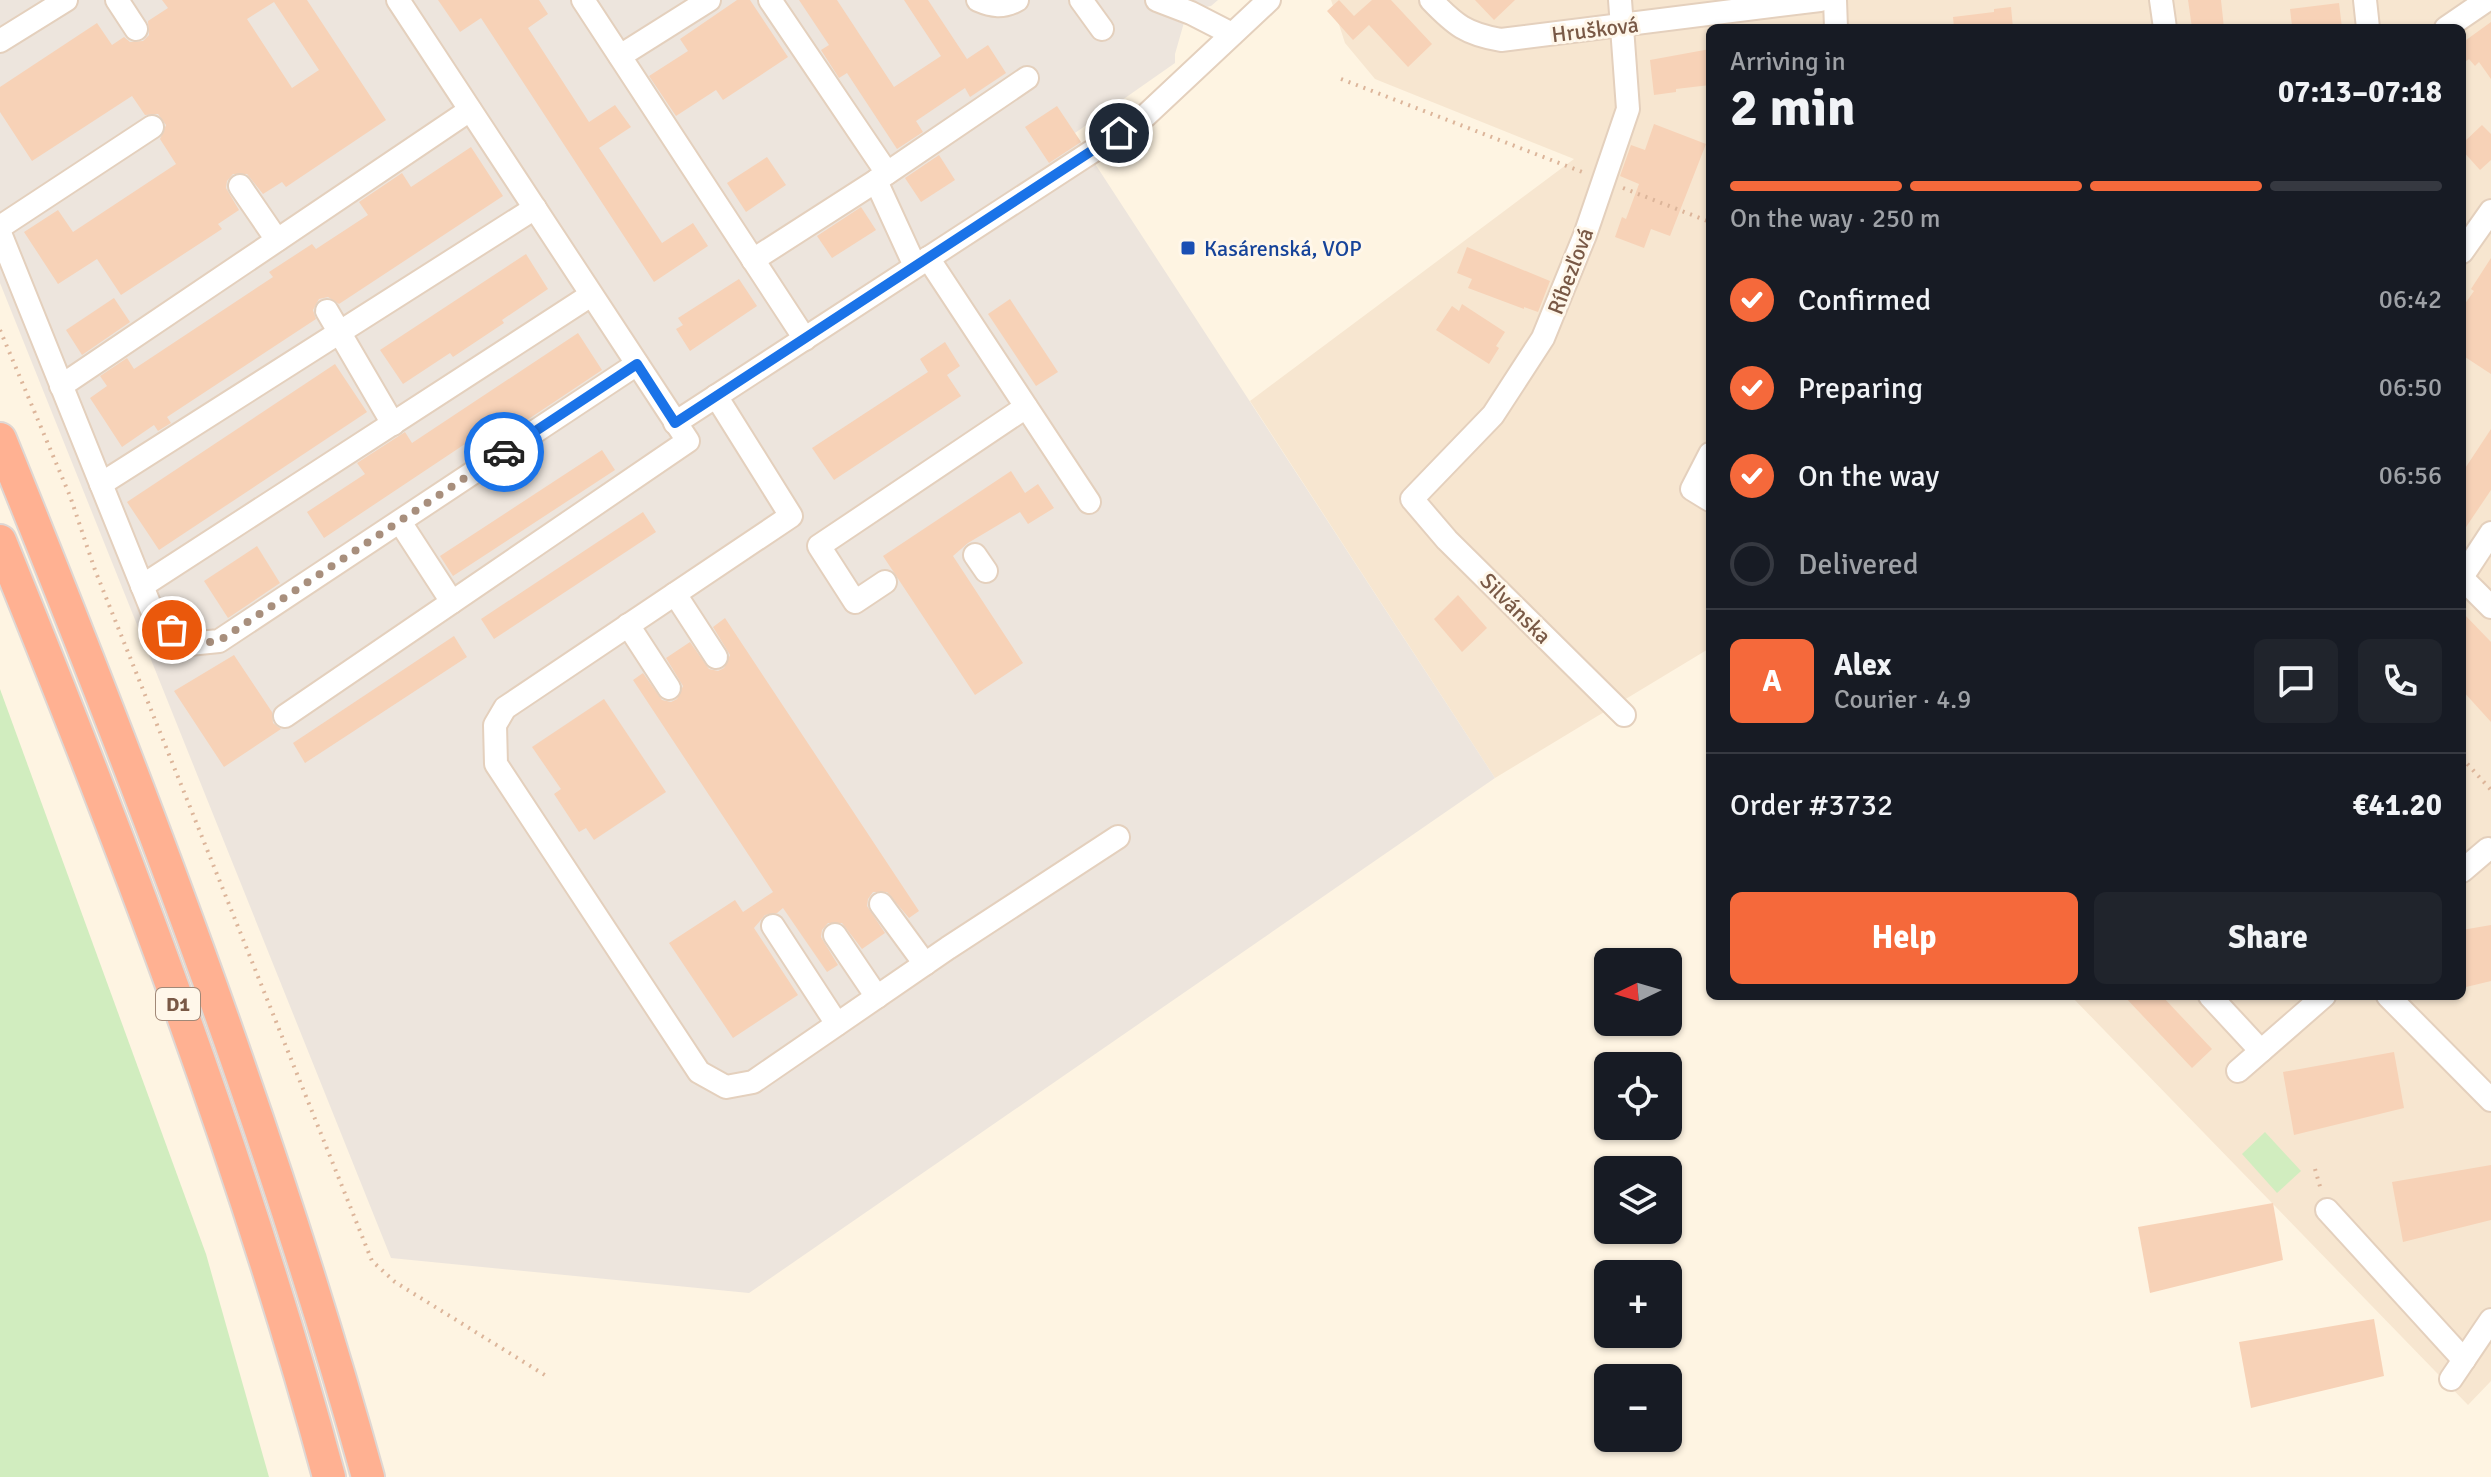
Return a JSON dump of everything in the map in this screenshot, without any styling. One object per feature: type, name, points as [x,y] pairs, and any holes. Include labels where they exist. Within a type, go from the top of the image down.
[{"type":"highway","name":"D1","points":[[0,439],[212,986],[286,1202],[368,1477]]},
{"type":"highway","name":"D1","points":[[0,541],[180,1010],[251,1217],[329,1477]]},
{"type":"street","points":[[0,41],[66,0]]},
{"type":"street","points":[[117,0],[136,29]]},
{"type":"street","points":[[285,716],[688,441],[398,0]]},
{"type":"street","points":[[583,0],[805,339]]},
{"type":"street","points":[[620,56],[709,0]]},
{"type":"street","points":[[770,0],[882,177],[922,262],[1026,407],[1089,502]]},
{"type":"street","points":[[978,0],[990,5],[1007,6],[1017,0]]},
{"type":"street","points":[[1081,0],[1102,29]]},
{"type":"street","points":[[675,423],[1142,119],[1269,0]]},
{"type":"street","name":"Hrušková","points":[[1431,0],[1454,24],[1476,36],[1501,40],[1820,0]]},
{"type":"street","name":"Ríbezľová","points":[[1412,499],[1493,415],[1543,338],[1604,181],[1628,109],[1620,0]]},
{"type":"street","points":[[1835,0],[1836,24]]},
{"type":"street","points":[[2161,0],[2164,24]]},
{"type":"street","points":[[2365,0],[2368,24]]},
{"type":"street","points":[[2452,24],[2487,0]]},
{"type":"street","points":[[1163,1],[1232,34]]},
{"type":"street","points":[[753,260],[1027,78]]},
{"type":"street","points":[[61,386],[470,110]]},
{"type":"street","points":[[0,227],[152,127]]},
{"type":"street","points":[[240,186],[277,240]]},
{"type":"street","points":[[101,484],[535,208]]},
{"type":"street","points":[[2466,246],[2491,211]]},
{"type":"street","points":[[0,233],[153,613],[189,644],[219,641],[637,364]]},
{"type":"street","points":[[142,586],[591,295]]},
{"type":"street","points":[[327,311],[393,424]]},
{"type":"street","points":[[716,396],[791,516],[505,708],[495,725],[496,764],[699,1072],[726,1087],[753,1082],[1118,837]]},
{"type":"street","points":[[885,582],[855,602],[819,546],[1026,407]]},
{"type":"street","points":[[1706,462],[1692,489],[1706,498]]},
{"type":"street","name":"Silvánska","points":[[1412,499],[1447,540],[1624,715]]},
{"type":"street","points":[[400,522],[452,602]]},
{"type":"street","points":[[2466,571],[2491,533]]},
{"type":"street","points":[[2466,581],[2491,607]]},
{"type":"street","points":[[675,594],[716,657]]},
{"type":"street","points":[[628,625],[669,688]]},
{"type":"street","points":[[2466,868],[2490,849]]},
{"type":"street","points":[[881,904],[925,964]]},
{"type":"street","points":[[773,926],[837,1024]]},
{"type":"street","points":[[835,935],[877,997]]},
{"type":"street","points":[[2214,1000],[2261,1051]]},
{"type":"street","points":[[2238,1071],[2319,1000]]},
{"type":"street","points":[[2392,1000],[2491,1100]]},
{"type":"street","points":[[2327,1210],[2464,1360]]},
{"type":"street","points":[[2451,1379],[2491,1320]]},
{"type":"path","points":[[1341,79],[1706,220]]},
{"type":"path","points":[[0,330],[70,496],[107,600],[372,1261],[395,1282],[548,1377]]},
{"type":"path","points":[[2466,762],[2491,790]]},
{"type":"shaded area","points":[[0,0],[1218,0],[1211,6],[1195,9],[1185,19],[1175,63],[1075,133],[1495,778],[749,1293],[391,1258],[0,283]]},
{"type":"shaded area","points":[[1331,0],[2491,0],[2491,1381],[2468,1405],[2075,1000],[2466,1000],[2466,24],[1706,24],[1706,650],[1495,778],[1250,401],[1574,159],[1375,79],[1345,43]]},
{"type":"green space","points":[[0,689],[206,1254],[269,1477],[0,1477]]},
{"type":"green space","points":[[2265,1132],[2301,1171],[2277,1193],[2242,1154]]},
{"type":"building","points":[[162,0],[307,0],[386,120],[286,187],[282,182],[263,194],[247,174],[233,174],[226,188],[239,210],[218,224],[222,229],[121,295],[97,259],[58,284],[24,232],[58,210],[73,232],[176,164],[160,139],[166,125],[158,114],[145,115],[132,96],[32,161],[0,112],[0,87],[97,23],[112,45],[124,37],[130,42],[143,41],[149,35],[148,21],[168,8]],"holes":[[[274,2],[319,70],[292,88],[247,19]]]},
{"type":"building","points":[[438,0],[539,0],[548,14],[528,28],[589,122],[615,105],[631,127],[599,148],[662,243],[693,223],[708,246],[654,282],[481,18],[460,32]]},
{"type":"building","points":[[737,0],[750,0],[788,57],[723,100],[716,90],[676,116],[649,76],[688,51],[680,39]]},
{"type":"building","points":[[799,0],[837,0],[894,87],[941,56],[904,0],[928,0],[967,59],[988,45],[1006,73],[970,97],[965,88],[916,121],[923,132],[897,149],[847,73],[839,78],[821,50],[829,45]]},
{"type":"building","points":[[1339,0],[1354,16],[1372,0],[1391,0],[1432,44],[1408,67],[1369,25],[1353,40],[1327,11]]},
{"type":"building","points":[[1475,0],[1515,0],[1494,20]]},
{"type":"building","points":[[2188,0],[2221,0],[2224,24],[2191,24]]},
{"type":"building","points":[[2339,3],[2342,24],[2292,24],[2290,9]]},
{"type":"building","points":[[2011,7],[2013,24],[1954,24],[1953,17],[1994,12],[1994,9]]},
{"type":"building","points":[[2491,22],[2491,79],[2479,62],[2475,66],[2469,59],[2466,61],[2466,40]]},
{"type":"building","points":[[1706,50],[1706,85],[1654,95],[1650,60]]},
{"type":"building","points":[[1057,106],[1081,142],[1049,163],[1025,127]]},
{"type":"building","points":[[1654,124],[1706,144],[1670,236],[1651,229],[1644,248],[1615,237],[1622,217],[1626,219],[1639,184],[1620,176],[1631,145],[1645,150]]},
{"type":"building","points":[[2482,125],[2491,134],[2491,160],[2480,170],[2466,154],[2466,140]]},
{"type":"building","points":[[471,147],[503,196],[339,304],[328,297],[319,299],[313,310],[316,319],[167,417],[171,423],[158,431],[154,425],[122,447],[90,398],[107,386],[100,376],[127,358],[134,369],[273,277],[269,272],[312,244],[316,249],[368,215],[359,202],[402,173],[411,187]]},
{"type":"building","points":[[939,155],[955,180],[921,202],[905,178]]},
{"type":"building","points":[[767,157],[786,185],[746,212],[727,183]]},
{"type":"building","points":[[861,207],[876,230],[832,258],[817,236]]},
{"type":"building","points":[[1467,247],[1550,281],[1538,312],[1468,288],[1472,279],[1457,273]]},
{"type":"building","points":[[526,254],[548,289],[453,357],[450,353],[403,384],[380,350]]},
{"type":"building","points":[[2491,258],[2491,374],[2466,358],[2466,302],[2474,291],[2471,289]]},
{"type":"building","points":[[739,279],[757,306],[690,351],[676,329],[683,325],[678,318]]},
{"type":"building","points":[[114,298],[130,322],[82,355],[66,330]]},
{"type":"building","points":[[1010,299],[1058,372],[1036,386],[988,314]]},
{"type":"building","points":[[1462,304],[1505,332],[1489,364],[1436,330],[1452,306],[1459,311]]},
{"type":"building","points":[[578,333],[602,370],[485,448],[477,436],[324,538],[307,512],[365,474],[357,463],[405,432],[412,443]]},
{"type":"building","points":[[945,342],[960,366],[947,375],[961,396],[834,480],[812,448],[928,372],[920,359]]},
{"type":"building","points":[[335,364],[367,412],[159,550],[127,502]]},
{"type":"building","points":[[2491,429],[2491,490],[2466,527],[2466,467]]},
{"type":"building","points":[[602,450],[615,470],[453,576],[440,556]]},
{"type":"building","points":[[1011,471],[1025,493],[1038,484],[1054,508],[1028,524],[1020,512],[968,543],[953,556],[1023,663],[975,695],[883,556]]},
{"type":"building","points":[[643,512],[656,532],[494,639],[481,619]]},
{"type":"building","points":[[257,546],[280,583],[228,618],[204,581]]},
{"type":"building","points":[[1458,595],[1487,628],[1462,652],[1434,619]]},
{"type":"building","points":[[2466,616],[2491,642],[2491,722],[2466,694]]},
{"type":"building","points":[[725,618],[919,911],[909,918],[887,892],[873,892],[867,906],[885,933],[862,949],[842,923],[828,923],[821,937],[838,965],[827,972],[783,908],[777,913],[765,915],[754,928],[798,995],[733,1038],[669,943],[735,900],[743,912],[773,892],[633,680],[643,673],[662,700],[671,702],[677,699],[683,686],[666,658],[690,642],[709,669],[718,671],[724,668],[730,655],[713,627]]},
{"type":"building","points":[[454,636],[467,657],[305,763],[293,743]]},
{"type":"building","points":[[234,655],[272,712],[273,723],[281,729],[224,767],[174,691]]},
{"type":"building","points":[[604,699],[666,792],[594,840],[586,828],[579,832],[554,794],[561,789],[532,747]]},
{"type":"building","points":[[2491,925],[2491,981],[2466,987],[2466,929]]},
{"type":"building","points":[[2128,1000],[2166,1000],[2212,1049],[2192,1068]]},
{"type":"building","points":[[2394,1052],[2404,1108],[2294,1135],[2283,1072]]},
{"type":"building","points":[[2491,1165],[2491,1220],[2403,1242],[2392,1182]]},
{"type":"building","points":[[2273,1203],[2283,1260],[2150,1293],[2138,1227]]},
{"type":"building","points":[[2374,1319],[2384,1376],[2251,1408],[2239,1342]]},
{"type":"way so far","points":[[172,630],[189,644],[219,641],[504,452]]},
{"type":"place","name":"Kasárenská, VOP","points":[[1188,248]]},
{"type":"route","points":[[504,452],[637,364],[675,423],[1119,133]]}]
